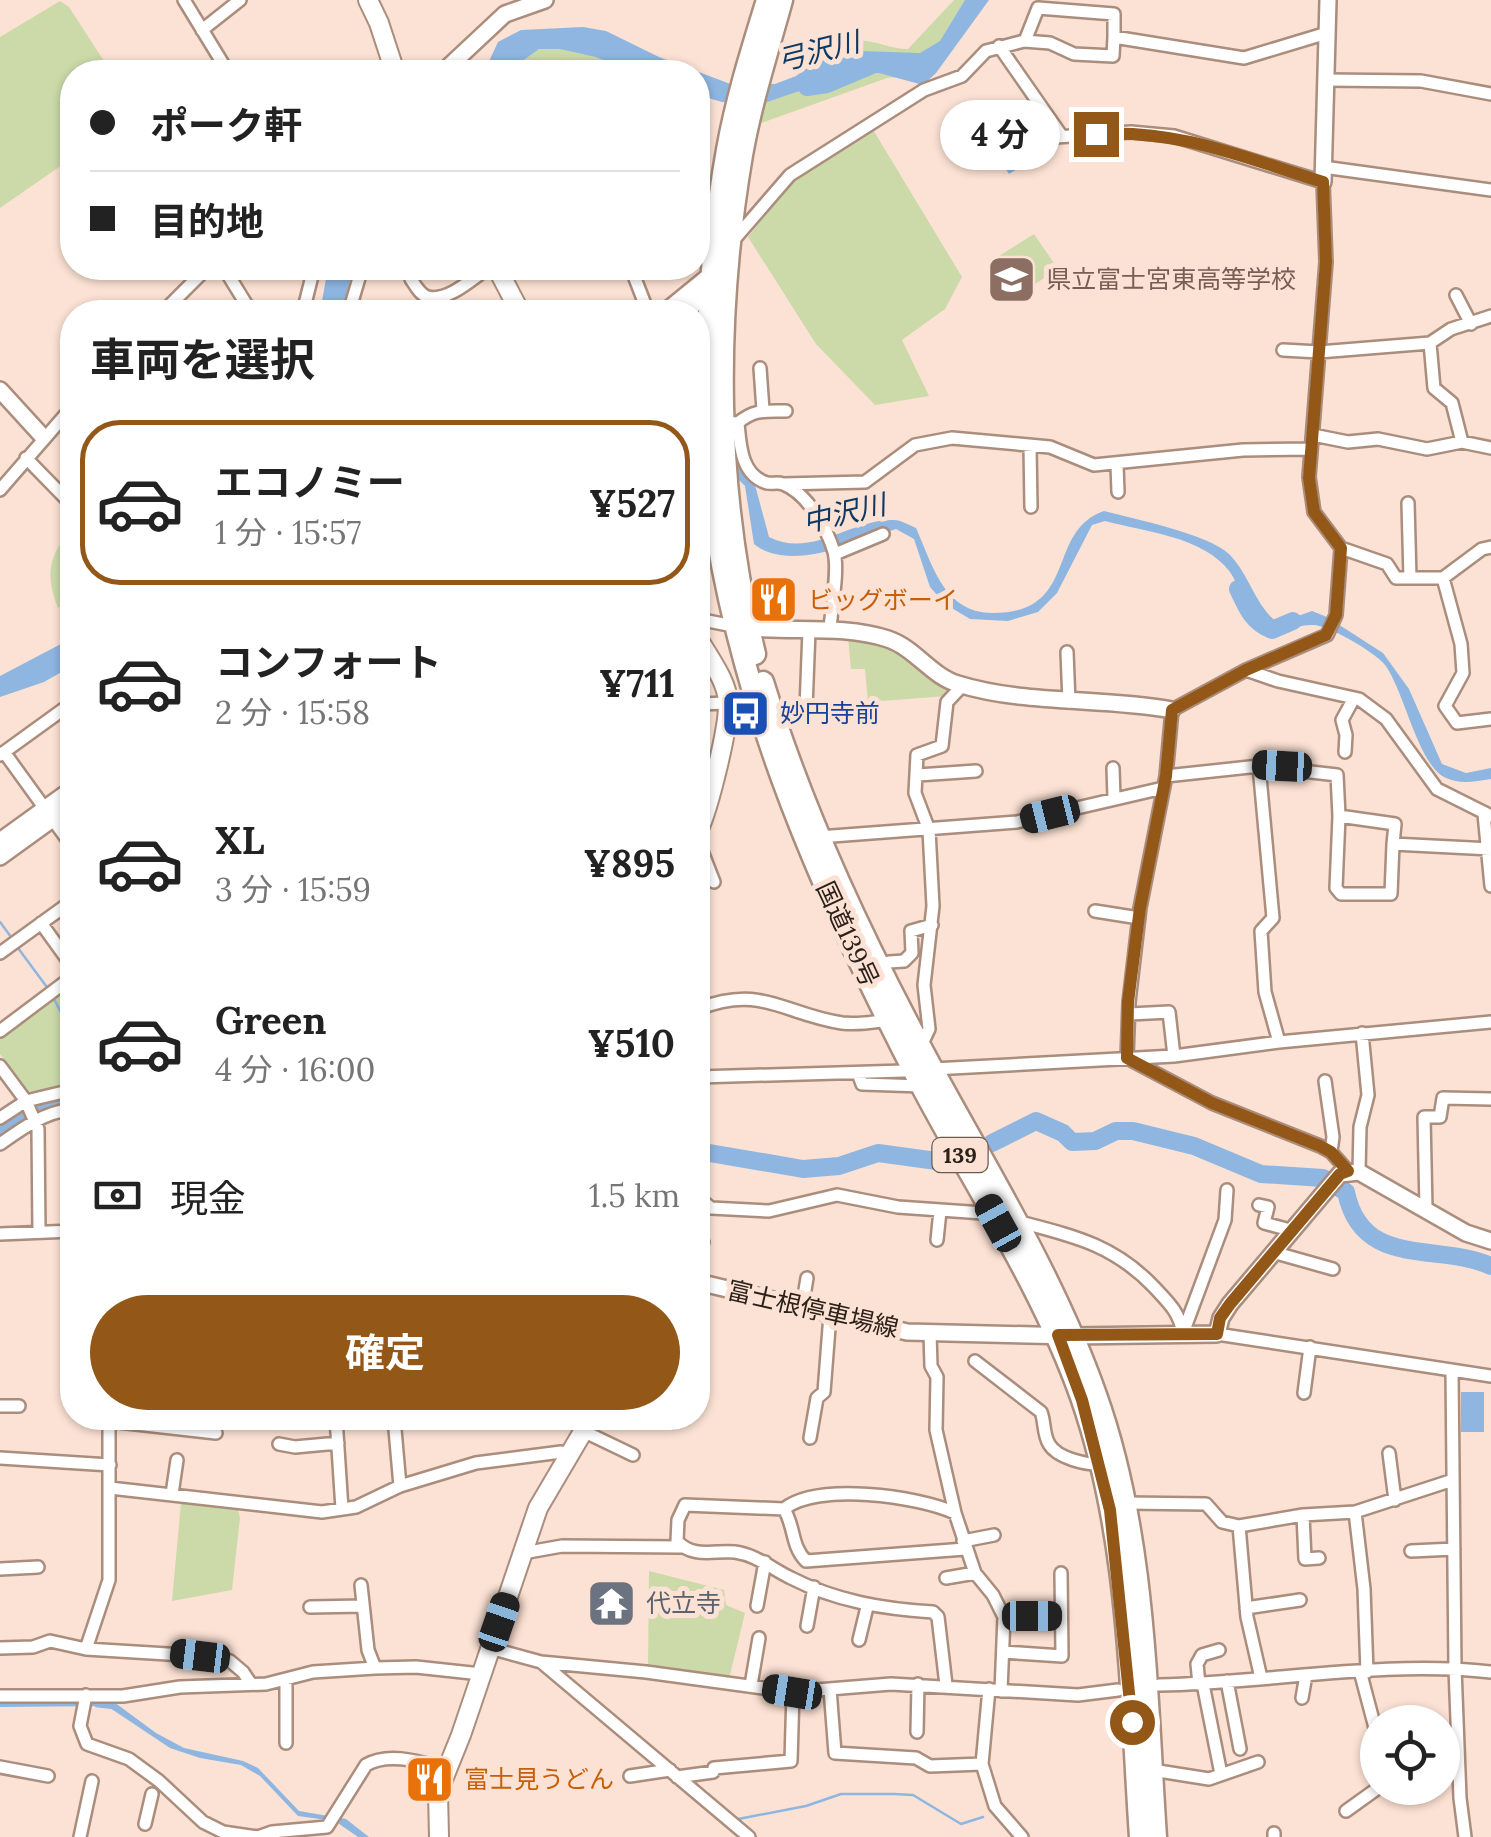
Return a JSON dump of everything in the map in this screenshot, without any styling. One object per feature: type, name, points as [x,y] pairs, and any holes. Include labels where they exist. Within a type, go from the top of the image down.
[{"type":"highway","name":"国道139号","points":[[710,447],[731,423],[721,367],[715,286],[729,245],[745,106],[767,0]]},
{"type":"highway","name":"国道139号","points":[[751,82],[782,0]]},
{"type":"highway","name":"国道139号","points":[[710,402],[727,150],[745,106]]},
{"type":"highway","name":"国道139号","points":[[710,456],[760,721],[785,792],[890,1020],[934,1077]]},
{"type":"highway","name":"国道139号","points":[[741,627],[819,837],[872,953],[1102,1415],[1126,1503],[1138,1589],[1156,1837]]},
{"type":"highway","name":"国道139号","points":[[1066,1336],[1101,1464],[1118,1555],[1140,1837]]},
{"type":"main road","points":[[368,0],[380,23],[391,60]]},
{"type":"main road","points":[[710,659],[724,684],[728,703],[710,800]]},
{"type":"main road","points":[[439,1837],[438,1792],[538,1508],[584,1430]]},
{"type":"street","points":[[184,0],[221,60]]},
{"type":"street","points":[[202,30],[240,0]]},
{"type":"street","points":[[454,60],[502,7],[540,0]]},
{"type":"street","points":[[1328,0],[1323,174],[1326,262],[1309,478],[1314,512],[1341,548],[1386,564],[1396,578],[1443,578],[1482,549],[1491,547]]},
{"type":"street","points":[[729,245],[790,175],[924,90],[962,76],[986,51],[1025,41],[1050,43],[1074,54],[1113,56],[1114,14],[1038,8],[1025,41]]},
{"type":"street","points":[[1114,37],[1244,58],[1327,33]]},
{"type":"street","points":[[998,46],[1061,135]]},
{"type":"street","points":[[1326,80],[1420,81],[1491,94]]},
{"type":"street","points":[[1041,138],[1131,132],[1174,136],[1323,174],[1491,190]]},
{"type":"street","points":[[176,300],[195,280]]},
{"type":"street","points":[[411,280],[422,294],[439,296],[470,280]]},
{"type":"street","points":[[688,300],[715,286]]},
{"type":"street","points":[[698,300],[715,286]]},
{"type":"street","points":[[1456,295],[1470,324]]},
{"type":"street","points":[[1283,350],[1319,352],[1430,343],[1452,329],[1491,316]]},
{"type":"street","points":[[1430,343],[1434,388],[1452,403],[1462,442]]},
{"type":"street","points":[[760,368],[763,410]]},
{"type":"street","points":[[0,390],[43,438]]},
{"type":"street","points":[[786,412],[763,410],[731,423],[742,458],[756,478],[766,482],[866,482],[914,445],[952,438],[1050,447],[1094,465],[1244,450],[1311,450]]},
{"type":"street","points":[[0,490],[60,420]]},
{"type":"street","points":[[1313,435],[1348,442],[1378,439],[1428,449],[1462,442],[1491,448]]},
{"type":"street","points":[[1030,446],[1031,508]]},
{"type":"street","points":[[0,466],[23,462]]},
{"type":"street","points":[[23,462],[60,494]]},
{"type":"street","points":[[1116,465],[1118,492]]},
{"type":"street","points":[[784,484],[814,511],[835,554],[830,630]]},
{"type":"street","points":[[1408,503],[1410,578]]},
{"type":"street","points":[[835,554],[883,534]]},
{"type":"street","points":[[710,622],[864,634],[900,644],[943,677],[964,685],[1069,702],[1112,701],[1172,710],[1246,670],[1326,635],[1336,613],[1341,548]]},
{"type":"street","points":[[1443,578],[1462,644],[1463,673],[1445,706],[1457,723],[1491,719]]},
{"type":"street","points":[[806,708],[809,630]]},
{"type":"street","points":[[1067,652],[1069,702]]},
{"type":"street","points":[[1246,670],[1278,682],[1354,698],[1386,718],[1438,789],[1488,815],[1491,886]]},
{"type":"street","points":[[920,1046],[929,1029],[924,985],[932,925],[929,830],[914,793],[917,755],[942,746],[947,702],[964,685]]},
{"type":"street","points":[[1344,752],[1346,735],[1342,720],[1354,698]]},
{"type":"street","points":[[710,704],[728,703]]},
{"type":"street","points":[[1127,1058],[1128,1002],[1139,918],[1165,782],[1172,710]]},
{"type":"street","points":[[60,712],[2,753],[60,829]]},
{"type":"street","points":[[819,837],[1017,822],[1165,782],[1259,766],[1337,776],[1340,816],[1336,888],[1342,894],[1391,894],[1394,824],[1340,816]]},
{"type":"street","points":[[1259,766],[1274,918],[1262,931],[1265,992],[1279,1042]]},
{"type":"street","points":[[1113,768],[1114,798]]},
{"type":"street","points":[[918,775],[976,771]]},
{"type":"street","points":[[0,857],[60,803]]},
{"type":"street","points":[[0,841],[60,810]]},
{"type":"street","points":[[1392,844],[1489,849]]},
{"type":"street","points":[[710,872],[714,882]]},
{"type":"street","points":[[0,953],[60,910]]},
{"type":"street","points":[[1094,911],[1139,918]]},
{"type":"street","points":[[41,923],[60,949]]},
{"type":"street","points":[[889,962],[904,960],[912,953],[912,930],[932,925]]},
{"type":"street","points":[[0,1030],[60,986]]},
{"type":"street","points":[[710,1004],[753,998],[840,1023],[890,1020]]},
{"type":"street","points":[[1130,1014],[1169,1012],[1174,1056]]},
{"type":"street","points":[[858,1073],[862,1084],[1008,1066],[1174,1056],[1491,1022]]},
{"type":"street","points":[[1362,1034],[1368,1095],[1349,1172],[1317,1201],[1230,1304],[1220,1318],[1217,1334],[1491,1376]]},
{"type":"street","points":[[1127,1058],[1212,1103],[1331,1152],[1349,1172],[1466,1233],[1491,1241]]},
{"type":"street","points":[[0,1066],[38,1129],[39,1232]]},
{"type":"street","points":[[710,1077],[904,1071]]},
{"type":"street","points":[[1326,1080],[1333,1137],[1331,1152]]},
{"type":"street","points":[[0,1144],[30,1111],[60,1096]]},
{"type":"street","points":[[1426,1210],[1424,1117],[1440,1117],[1443,1098],[1491,1099]]},
{"type":"street","points":[[0,1118],[60,1110]]},
{"type":"street","points":[[1183,1334],[1224,1220],[1226,1190]]},
{"type":"street","points":[[710,1208],[769,1211],[837,1195],[898,1208],[982,1213],[1074,1236],[1112,1251],[1142,1274],[1179,1313],[1183,1334]]},
{"type":"street","points":[[1259,1205],[1268,1207],[1264,1223],[1294,1232]]},
{"type":"street","points":[[937,1240],[940,1211]]},
{"type":"street","points":[[0,1234],[60,1231]]},
{"type":"street","points":[[1276,1253],[1333,1268]]},
{"type":"street","points":[[802,1308],[807,1278]]},
{"type":"street","name":"富士根停車場線","points":[[710,1285],[883,1328],[1066,1336],[1217,1334]]},
{"type":"street","points":[[810,1438],[817,1398],[824,1392],[830,1315]]},
{"type":"street","points":[[930,1332],[932,1366],[937,1377],[936,1430],[955,1513],[974,1573],[1004,1617],[1003,1652],[982,1764],[995,1806],[1022,1837]]},
{"type":"street","points":[[1304,1393],[1310,1347]]},
{"type":"street","points":[[976,1361],[1041,1412],[1046,1437],[1056,1451],[1078,1461],[1101,1464]]},
{"type":"street","points":[[1452,1371],[1455,1668],[1465,1837]]},
{"type":"street","points":[[0,1406],[19,1406]]},
{"type":"street","points":[[86,1649],[109,1580],[109,1430]]},
{"type":"street","points":[[200,1430],[216,1432]]},
{"type":"street","points":[[337,1430],[342,1509]]},
{"type":"street","points":[[395,1430],[400,1486]]},
{"type":"street","points":[[596,1430],[633,1455]]},
{"type":"street","points":[[279,1444],[295,1447],[338,1443]]},
{"type":"street","points":[[110,1488],[322,1512],[373,1502],[400,1486],[476,1463],[561,1452],[569,1455]]},
{"type":"street","points":[[1389,1453],[1395,1500]]},
{"type":"street","points":[[0,1458],[110,1466]]},
{"type":"street","points":[[172,1494],[177,1460]]},
{"type":"street","points":[[1126,1503],[1206,1504],[1222,1522],[1239,1526],[1303,1515],[1355,1512],[1453,1480]]},
{"type":"street","points":[[681,1547],[677,1541],[678,1520],[685,1505],[784,1509],[794,1502],[854,1494],[913,1498],[955,1513]]},
{"type":"street","points":[[784,1509],[796,1551],[806,1560],[964,1545],[994,1535]]},
{"type":"street","points":[[1355,1512],[1364,1589],[1364,1671],[1371,1705]]},
{"type":"street","points":[[1303,1515],[1305,1558],[1319,1558]]},
{"type":"street","points":[[1239,1526],[1246,1608],[1261,1678]]},
{"type":"street","points":[[523,1553],[562,1546],[681,1547],[707,1554],[734,1552],[866,1607],[932,1612],[938,1617],[946,1685]]},
{"type":"street","points":[[1411,1551],[1454,1549]]},
{"type":"street","points":[[757,1606],[765,1562]]},
{"type":"street","points":[[0,1570],[38,1567]]},
{"type":"street","points":[[946,1578],[974,1573]]},
{"type":"street","points":[[1003,1652],[1062,1656],[1061,1573]]},
{"type":"street","points":[[361,1585],[368,1650],[375,1668]]},
{"type":"street","points":[[807,1626],[814,1587]]},
{"type":"street","points":[[1246,1608],[1300,1600]]},
{"type":"street","points":[[310,1607],[363,1606]]},
{"type":"street","points":[[859,1640],[866,1607]]},
{"type":"street","points":[[1004,1617],[1061,1616]]},
{"type":"street","points":[[751,1685],[759,1638]]},
{"type":"street","points":[[0,1648],[34,1647],[50,1641],[86,1649],[166,1652],[230,1661],[251,1684]]},
{"type":"street","points":[[490,1648],[540,1662],[793,1692],[918,1684],[1078,1695],[1118,1690]]},
{"type":"street","points":[[1218,1650],[1202,1655],[1197,1664],[1221,1774]]},
{"type":"street","points":[[540,1662],[749,1837]]},
{"type":"street","points":[[0,1696],[123,1696],[180,1687],[286,1681],[313,1672],[416,1666],[481,1674]]},
{"type":"street","points":[[1159,1684],[1364,1671],[1455,1668],[1491,1672]]},
{"type":"street","points":[[1302,1698],[1306,1674]]},
{"type":"street","points":[[286,1681],[286,1743]]},
{"type":"street","points":[[1227,1681],[1240,1749]]},
{"type":"street","points":[[918,1684],[917,1729],[934,1727]]},
{"type":"street","points":[[830,1689],[835,1753],[916,1758],[930,1766],[982,1764]]},
{"type":"street","points":[[630,1776],[714,1772],[714,1768],[791,1761],[793,1692]]},
{"type":"street","points":[[86,1695],[80,1726],[87,1744],[129,1759],[203,1822],[223,1834],[258,1837],[327,1827],[366,1765],[376,1759],[409,1760],[448,1769]]},
{"type":"street","points":[[1152,1770],[1210,1779],[1258,1762]]},
{"type":"street","points":[[0,1768],[48,1776]]},
{"type":"street","points":[[80,1837],[92,1781]]},
{"type":"street","points":[[146,1824],[152,1794]]},
{"type":"street","points":[[1346,1812],[1360,1802]]},
{"type":"green space","points":[[954,0],[980,0],[925,75],[887,78],[761,123],[763,92],[842,59],[852,41],[908,49]]},
{"type":"green space","points":[[60,1],[69,7],[103,60],[60,60],[60,166],[0,208],[0,37]]},
{"type":"green space","points":[[543,46],[636,60],[517,60]]},
{"type":"green space","points":[[872,128],[962,277],[945,309],[902,340],[929,396],[875,405],[816,344],[748,237],[804,166]]},
{"type":"green space","points":[[1034,234],[1058,269],[1017,296],[994,259]]},
{"type":"green space","points":[[60,545],[58,608],[50,575]]},
{"type":"green space","points":[[848,637],[910,656],[949,690],[947,696],[868,702],[865,669],[851,669]]},
{"type":"green space","points":[[60,993],[60,1086],[27,1092],[0,1054],[0,1036]]},
{"type":"green space","points":[[181,1503],[238,1509],[232,1590],[172,1601]]},
{"type":"green space","points":[[649,1571],[724,1590],[726,1605],[745,1613],[729,1679],[648,1666]]},
{"type":"water","points":[[965,0],[989,0],[923,85],[879,73],[852,73],[767,102],[710,98],[710,76],[733,85],[775,84],[796,76],[829,50],[920,53],[940,41]]},
{"type":"water","points":[[583,27],[606,31],[667,60],[603,60],[560,49],[539,49],[524,60],[490,60],[498,42],[521,30]]},
{"type":"water","points":[[1009,128],[1030,161],[1009,174],[988,141]]},
{"type":"water","points":[[326,280],[350,280],[345,300],[322,300]]},
{"type":"water","points":[[741,464],[755,485],[769,537],[785,543],[816,541],[878,521],[894,520],[916,528],[942,585],[963,605],[976,611],[1020,609],[1039,600],[1051,586],[1074,535],[1086,521],[1104,511],[1205,540],[1229,554],[1278,623],[1312,611],[1383,653],[1409,689],[1442,764],[1466,773],[1491,768],[1491,779],[1457,781],[1436,771],[1427,759],[1392,677],[1380,660],[1352,640],[1320,626],[1278,630],[1260,624],[1249,611],[1230,572],[1205,550],[1189,543],[1105,521],[1092,525],[1057,593],[1038,612],[1008,621],[970,619],[945,604],[930,587],[914,539],[896,529],[804,555],[785,556],[754,544],[745,486],[737,478],[710,480],[710,465]]},
{"type":"water","points":[[59,645],[60,673],[0,697],[0,676]]},
{"type":"water","points":[[1461,1392],[1484,1392],[1484,1432],[1461,1432]]},
{"type":"water","points":[[0,1700],[114,1702],[184,1748],[258,1768],[299,1811],[346,1819],[369,1837],[358,1837],[335,1821],[298,1816],[260,1776],[241,1765],[170,1748],[107,1706],[0,1707]]},
{"type":"waterway","name":"弓沢川","points":[[807,87],[827,84],[872,65]]},
{"type":"waterway","name":"中沢川","points":[[1238,589],[1251,614],[1265,627],[1272,630],[1293,621]]},
{"type":"waterway","points":[[0,922],[11,937]]},
{"type":"waterway","points":[[18,948],[49,990]]},
{"type":"waterway","points":[[53,997],[60,1011]]},
{"type":"waterway","points":[[0,1132],[41,1106],[60,1102]]},
{"type":"waterway","points":[[992,1143],[1036,1121],[1063,1133],[1072,1142],[1095,1141],[1116,1131],[1133,1131],[1194,1146],[1261,1174],[1323,1178],[1346,1192],[1355,1217],[1368,1233],[1385,1243],[1491,1266]]},
{"type":"waterway","points":[[710,1153],[803,1169],[839,1166],[878,1153],[944,1162]]},
{"type":"waterway","points":[[96,1706],[113,1708]]},
{"type":"waterway","points":[[733,1820],[806,1806],[841,1794],[913,1795],[961,1824],[983,1817]]},
{"type":"place","name":"県立富士宮東高等学校","points":[[1011,279]]},
{"type":"place","name":"ビッグボーイ","points":[[773,600]]},
{"type":"place","name":"妙円寺前","points":[[745,713]]},
{"type":"place","name":"代立寺","points":[[611,1603]]},
{"type":"place","name":"富士見うどん","points":[[429,1779]]},
{"type":"route","points":[[1096,134],[1174,136],[1323,182],[1326,262],[1309,478],[1314,512],[1341,548],[1336,615],[1326,635],[1246,670],[1172,710],[1166,776],[1140,908],[1128,1002],[1127,1058],[1212,1103],[1320,1146],[1344,1163],[1348,1171],[1340,1174],[1290,1238],[1230,1304],[1220,1318],[1217,1334],[1058,1335],[1082,1400],[1110,1510],[1118,1555],[1132,1722]]}]
